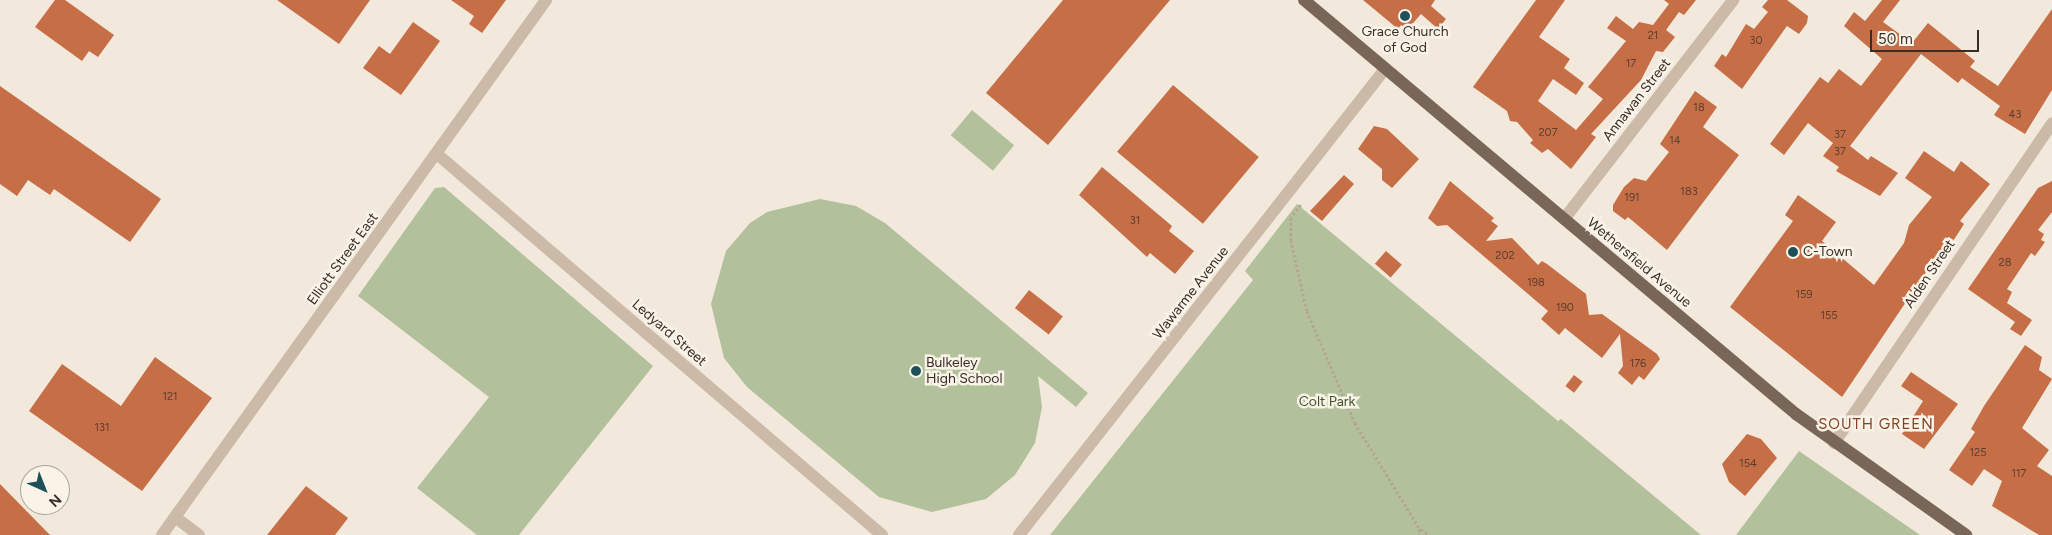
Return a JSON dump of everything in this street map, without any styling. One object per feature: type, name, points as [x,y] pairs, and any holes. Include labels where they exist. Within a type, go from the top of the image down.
[{"type":"main road","name":"Wethersfield Avenue","points":[[1304,0],[1834,443],[1966,535]]},
{"type":"street","name":"Elliott Street East","points":[[162,535],[546,0]]},
{"type":"street","name":"Annawan Street","points":[[1564,219],[1734,0]]},
{"type":"street","name":"Wawarme Avenue","points":[[1019,535],[1385,69]]},
{"type":"street","name":"Alden Street","points":[[1834,443],[2052,123]]},
{"type":"street","name":"Ledyard Street","points":[[437,154],[882,535]]},
{"type":"street","points":[[175,517],[199,535]]},
{"type":"path","points":[[1301,205],[1291,218],[1291,240],[1307,311],[1355,423],[1420,528],[1430,535]]},
{"type":"path","points":[[1420,528],[1420,535]]},
{"type":"green space","points":[[972,110],[1014,145],[993,171],[951,135]]},
{"type":"green space","points":[[444,187],[653,366],[519,535],[477,535],[417,488],[489,397],[358,296],[435,188]]},
{"type":"green space","points":[[820,199],[856,206],[885,223],[1088,393],[1076,407],[1038,376],[1042,407],[1035,443],[1015,475],[986,499],[932,512],[879,497],[747,387],[724,358],[711,304],[726,251],[750,223],[767,212]]},
{"type":"green space","name":"Colt Park","points":[[1297,204],[1558,421],[1561,419],[1701,535],[1050,535],[1253,280],[1245,271]]},
{"type":"green space","points":[[1799,451],[1920,535],[1736,535]]},
{"type":"building","points":[[55,0],[65,0],[114,35],[98,57],[89,51],[82,61],[35,27]]},
{"type":"building","points":[[277,0],[370,0],[339,44]]},
{"type":"building","points":[[451,0],[506,0],[482,33],[469,24],[474,16]]},
{"type":"building","points":[[1063,0],[1170,0],[1048,145],[986,93]]},
{"type":"building","name":"Grace Church of God","points":[[1363,0],[1435,0],[1431,6],[1446,19],[1438,29],[1421,14],[1407,30],[1401,25],[1398,29]]},
{"type":"building","points":[[1536,0],[1565,0],[1539,37],[1570,59],[1564,68],[1584,83],[1576,95],[1553,79],[1538,101],[1576,130],[1603,99],[1588,87],[1626,41],[1607,28],[1616,16],[1633,29],[1639,22],[1653,25],[1669,4],[1664,0],[1696,0],[1684,15],[1679,12],[1666,30],[1675,37],[1663,52],[1656,51],[1641,80],[1591,134],[1596,137],[1571,169],[1548,149],[1542,153],[1530,143],[1533,140],[1517,122],[1510,121],[1507,111],[1473,87]]},
{"type":"building","points":[[1768,0],[1787,0],[1808,16],[1807,23],[1799,34],[1787,26],[1742,89],[1714,66],[1722,54],[1726,57],[1746,24],[1754,29],[1768,12],[1762,7]]},
{"type":"building","points":[[1882,0],[1900,0],[1883,22],[1912,43],[1928,23],[1975,61],[1970,67],[1998,86],[2052,9],[2052,90],[2025,134],[1994,115],[2000,106],[1962,78],[1958,83],[1921,54],[1850,146],[1868,160],[1871,156],[1898,173],[1880,196],[1836,171],[1839,167],[1823,156],[1833,143],[1808,123],[1784,155],[1770,144],[1820,77],[1828,83],[1839,69],[1861,86],[1882,59],[1844,26],[1854,12],[1865,21]]},
{"type":"building","points":[[413,22],[440,41],[401,95],[363,68],[379,46],[390,54]]},
{"type":"building","points":[[1173,85],[1259,157],[1203,224],[1117,152]]},
{"type":"building","points":[[0,86],[161,199],[130,242],[54,189],[50,195],[28,180],[17,196],[0,184]]},
{"type":"building","points":[[1695,91],[1717,107],[1703,127],[1739,155],[1667,250],[1628,217],[1625,220],[1613,211],[1613,205],[1624,187],[1634,178],[1646,181],[1669,152],[1660,144]]},
{"type":"building","points":[[1374,126],[1387,129],[1419,159],[1392,188],[1382,180],[1382,169],[1358,149]]},
{"type":"building","points":[[1924,151],[1954,172],[1961,161],[1990,184],[1960,221],[1964,224],[1951,244],[1947,241],[1842,397],[1730,307],[1793,221],[1785,215],[1798,195],[1836,222],[1822,241],[1874,285],[1904,243],[1909,225],[1932,197],[1905,178]]},
{"type":"building","points":[[1102,167],[1172,226],[1169,231],[1194,251],[1175,274],[1150,253],[1147,257],[1079,195]]},
{"type":"building","points":[[1344,175],[1354,184],[1322,221],[1310,211]]},
{"type":"building","points":[[1450,181],[1494,218],[1491,221],[1498,226],[1486,241],[1512,238],[1538,265],[1542,261],[1547,264],[1586,294],[1589,315],[1602,314],[1657,354],[1660,359],[1644,380],[1639,376],[1632,385],[1618,373],[1623,366],[1620,334],[1602,358],[1565,328],[1559,335],[1541,319],[1548,311],[1447,225],[1437,226],[1428,218]]},
{"type":"building","points":[[2052,181],[2052,212],[2038,230],[2044,234],[2041,240],[2045,242],[2035,256],[2031,253],[2007,289],[2012,292],[2007,303],[2032,320],[2021,336],[2010,329],[2015,322],[1968,289],[2038,188]]},
{"type":"building","points":[[1386,251],[1402,265],[1391,278],[1375,264]]},
{"type":"building","points":[[1029,290],[1063,316],[1049,335],[1015,308]]},
{"type":"building","points":[[2025,345],[2042,357],[2039,370],[2052,379],[2022,428],[2049,450],[2037,466],[2052,476],[2052,535],[2039,535],[1992,506],[2002,481],[1984,469],[1972,486],[1949,470],[1975,432],[1971,429],[1984,406]]},
{"type":"building","points":[[155,357],[212,398],[142,491],[29,411],[62,364],[121,406]]},
{"type":"building","points":[[1911,372],[1958,404],[1924,449],[1902,434],[1923,401],[1901,386]]},
{"type":"building","points":[[1574,375],[1583,382],[1574,393],[1565,386]]},
{"type":"building","points":[[1747,434],[1761,439],[1777,458],[1745,496],[1729,482],[1722,464]]},
{"type":"building","points":[[0,484],[20,504],[20,515],[30,515],[50,535],[0,535]]},
{"type":"building","points":[[306,486],[348,518],[335,535],[267,535]]},
{"type":"place","name":"Grace Church of God","points":[[1405,16]]},
{"type":"place","name":"C-Town","points":[[1793,252]]},
{"type":"place","name":"Bulkeley High School","points":[[916,371]]},
{"type":"district","name":"SOUTH GREEN","points":[[1876,425]]}]
